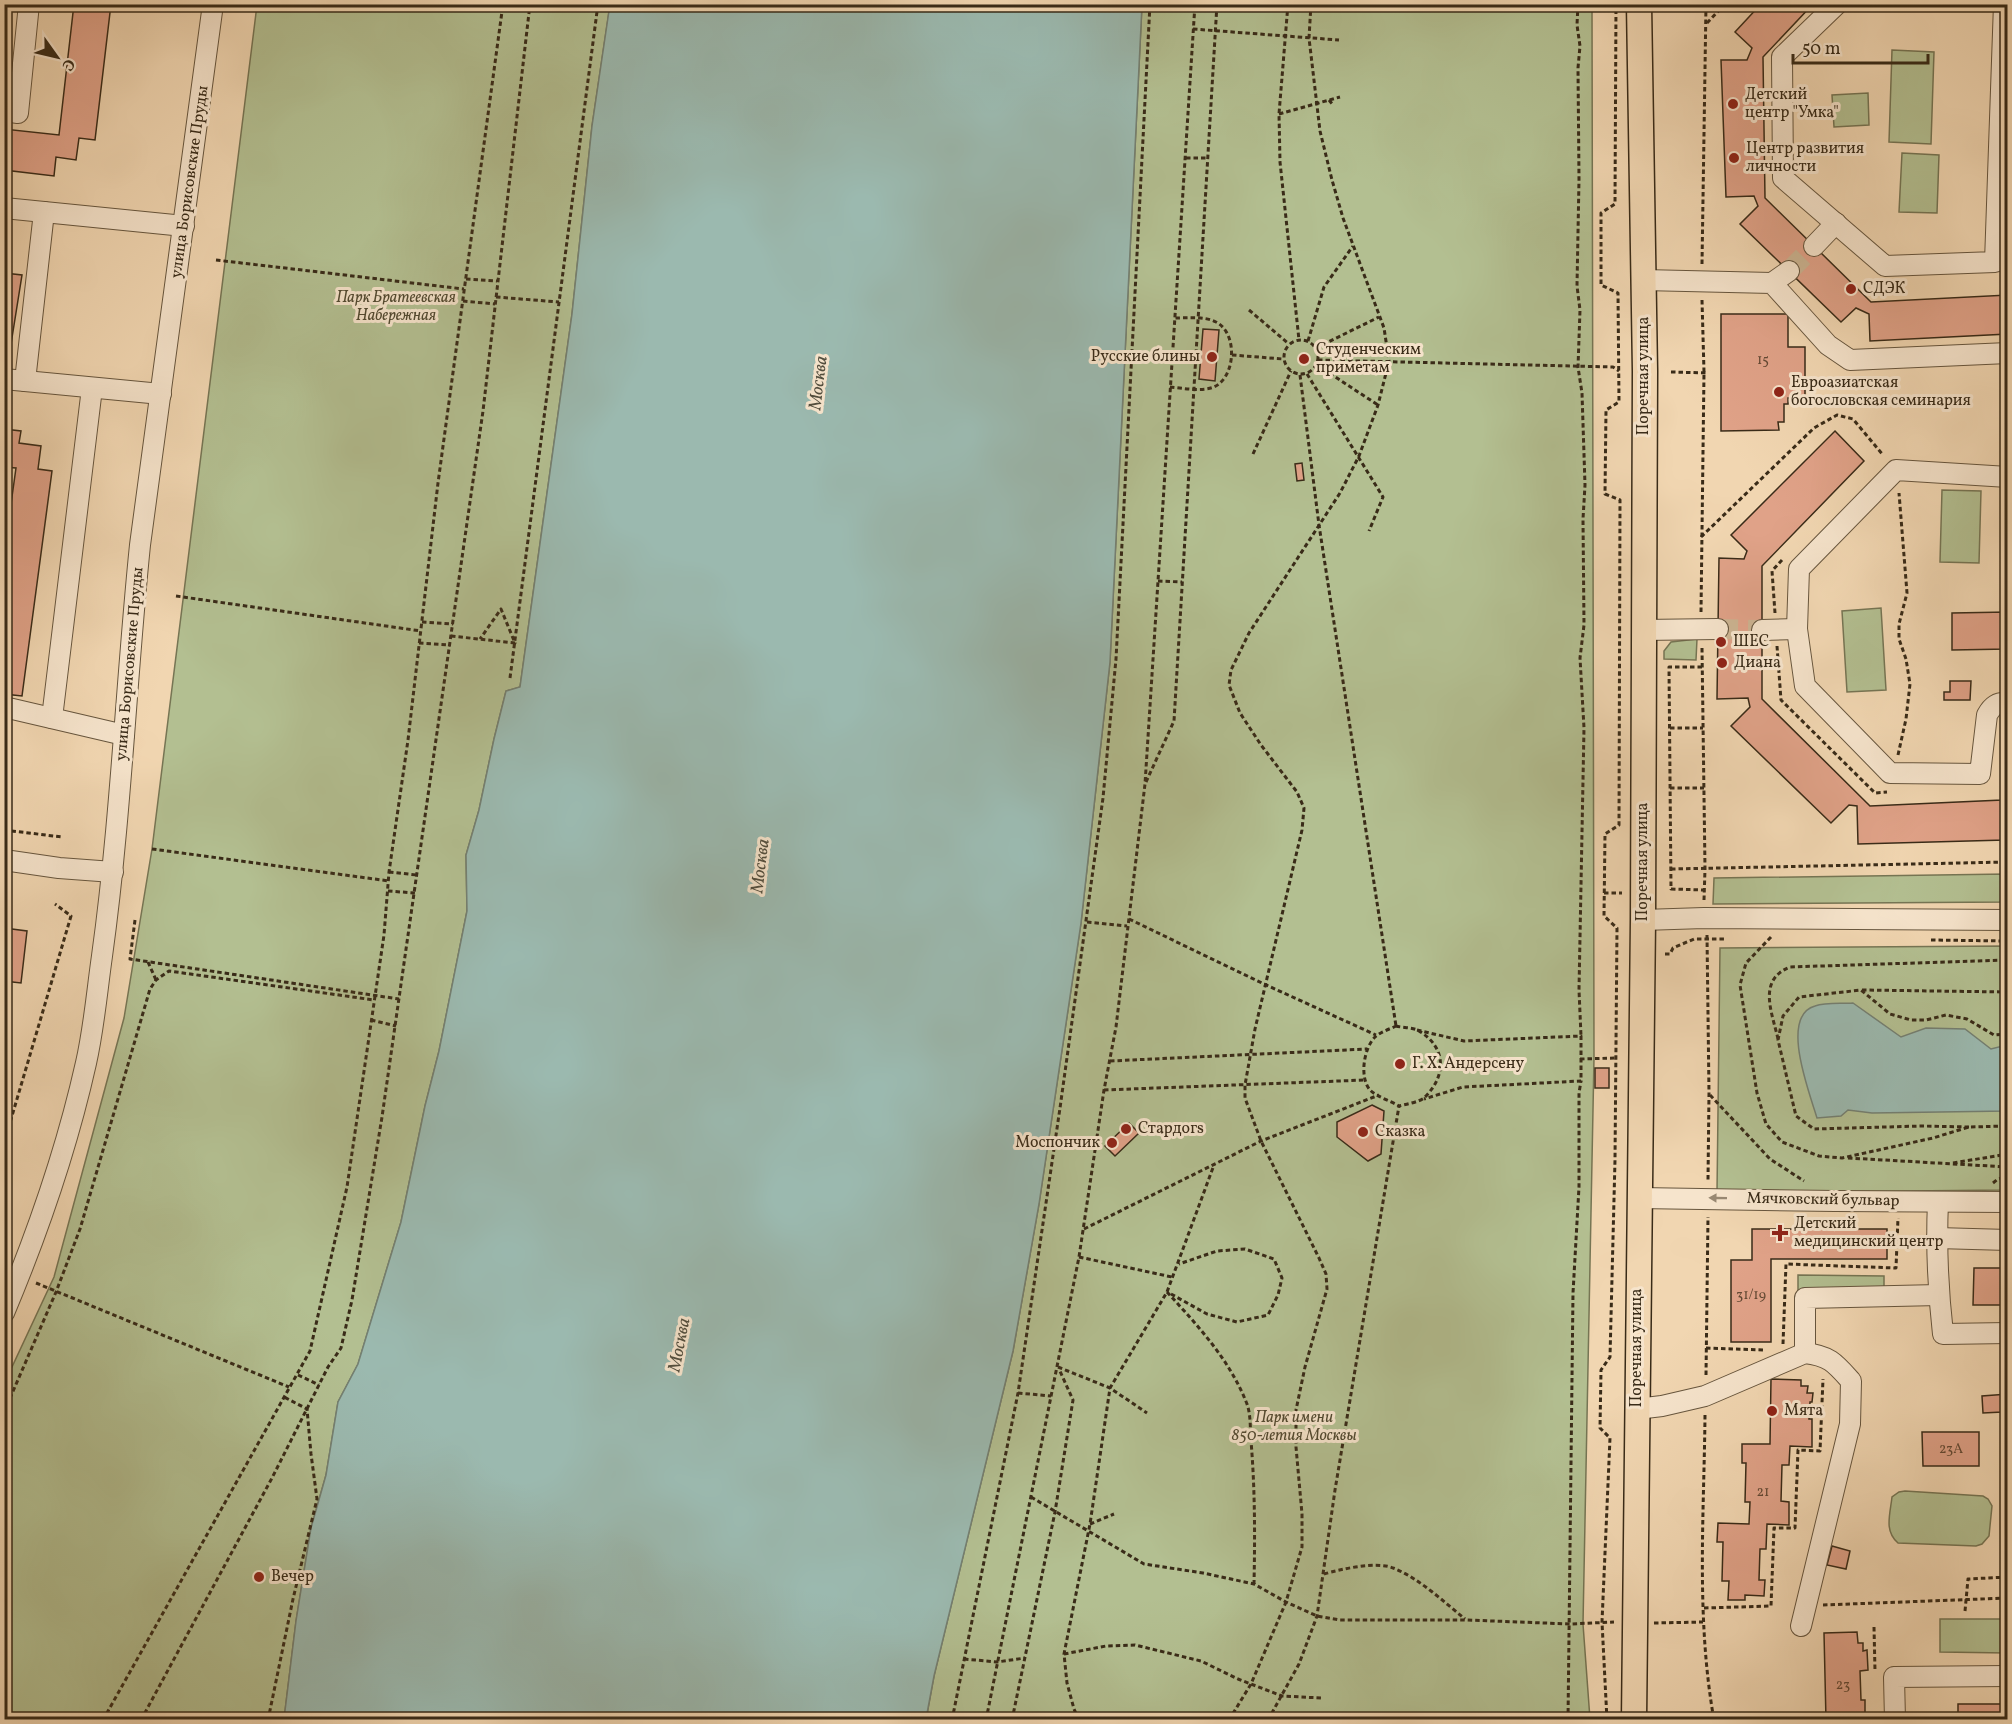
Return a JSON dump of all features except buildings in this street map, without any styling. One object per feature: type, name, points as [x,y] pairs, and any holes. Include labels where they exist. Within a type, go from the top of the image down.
[{"type":"main road","name":"Поречная улица","points":[[1634,1719],[1643,920],[1645,371],[1639,4]]},
{"type":"street","points":[[4,111],[18,112],[29,4]]},
{"type":"street","name":"улица Борисовские Пруды","points":[[4,1313],[20,1276],[60,1159],[86,1062],[107,924],[117,835],[140,545],[213,4]]},
{"type":"street","points":[[1837,4],[1782,57],[1783,178],[1885,266],[1995,262],[2004,4]]},
{"type":"street","points":[[4,208],[184,226]]},
{"type":"street","points":[[25,381],[44,212]]},
{"type":"street","points":[[1814,246],[1836,223]]},
{"type":"street","points":[[1643,280],[1772,284],[1789,271]]},
{"type":"street","points":[[1772,284],[1828,345],[1850,360],[2007,353]]},
{"type":"street","points":[[4,379],[161,394]]},
{"type":"street","points":[[52,718],[92,388]]},
{"type":"street","points":[[2007,477],[1896,470],[1798,569],[1797,629],[1805,686],[1888,783],[1980,774],[1987,715],[1992,707],[2000,702],[2007,703]]},
{"type":"street","points":[[1643,630],[1710,629]]},
{"type":"street","points":[[1769,630],[1797,629]]},
{"type":"street","points":[[4,707],[124,735]]},
{"type":"street","points":[[4,860],[59,868],[113,872]]},
{"type":"street","points":[[1643,920],[1704,918],[2007,920]]},
{"type":"street","name":"Мячковский бульвар","points":[[1639,1198],[2007,1202]]},
{"type":"street","points":[[1938,1202],[1939,1295],[1943,1334],[2007,1333]]},
{"type":"street","points":[[1937,1238],[2007,1240]]},
{"type":"street","points":[[1815,1355],[1805,1298],[1939,1295]]},
{"type":"street","points":[[1637,1409],[1705,1396],[1815,1355],[1833,1360],[1851,1381],[1850,1424],[1801,1626]]},
{"type":"street","points":[[1895,1719],[1894,1677],[2007,1676]]},
{"type":"path","points":[[103,1719],[310,1352],[347,1187],[375,994],[503,4]]},
{"type":"path","points":[[141,1719],[341,1348],[352,1300],[396,1026],[483,411],[530,4]]},
{"type":"path","points":[[510,678],[598,4]]},
{"type":"path","points":[[952,1719],[1017,1393],[1087,922],[1103,798],[1116,659],[1150,4]]},
{"type":"path","points":[[986,1719],[1079,1257],[1104,1090],[1116,1027],[1145,784],[1195,4]]},
{"type":"path","points":[[1145,784],[1174,721],[1217,4]]},
{"type":"path","points":[[1288,4],[1279,114],[1280,162],[1299,340]]},
{"type":"path","points":[[1229,1719],[1251,1684],[1286,1602],[1302,1547],[1296,1410],[1305,1367],[1327,1289],[1326,1274],[1261,1141],[1245,1098],[1245,1085],[1264,984],[1302,830],[1304,808],[1297,792],[1240,713],[1229,685],[1231,670],[1249,633],[1340,494],[1359,456],[1378,405],[1389,361],[1384,328],[1353,246],[1332,180],[1320,131],[1309,38],[1311,4]]},
{"type":"path","points":[[1568,1719],[1573,1293],[1579,1187],[1581,1082],[1579,990],[1584,728],[1580,658],[1584,625],[1585,485],[1582,393],[1578,367],[1580,310],[1577,286],[1578,68],[1580,46],[1577,25],[1578,4]]},
{"type":"path","points":[[1607,1719],[1602,1622],[1610,1438],[1600,1428],[1601,1370],[1610,1357],[1617,928],[1604,916],[1604,893],[1605,834],[1619,825],[1620,500],[1605,494],[1606,410],[1619,402],[1618,293],[1601,285],[1601,213],[1615,204],[1616,4]]},
{"type":"path","points":[[1703,901],[1705,869],[1702,667],[1710,629],[1701,537],[1706,373],[1702,282],[1706,4]]},
{"type":"path","points":[[1706,24],[1725,4]]},
{"type":"path","points":[[1193,29],[1339,40]]},
{"type":"path","points":[[1279,114],[1340,97]]},
{"type":"path","points":[[1329,100],[1333,105]]},
{"type":"path","points":[[1185,158],[1208,158]]},
{"type":"path","points":[[1308,341],[1324,287],[1353,246]]},
{"type":"path","points":[[216,260],[465,289]]},
{"type":"path","points":[[466,279],[498,281]]},
{"type":"path","points":[[496,297],[559,302]]},
{"type":"path","points":[[463,301],[495,304]]},
{"type":"path","points":[[1249,310],[1289,344]]},
{"type":"path","points":[[1316,348],[1380,317]]},
{"type":"path","points":[[1170,387],[1194,389],[1209,388],[1220,384],[1229,369],[1232,355],[1230,337],[1223,326],[1213,320],[1175,318]]},
{"type":"path","points":[[1299,340],[1308,341],[1316,348],[1318,360],[1317,365],[1307,374],[1300,375],[1291,371],[1283,359],[1289,344],[1299,340]]},
{"type":"path","points":[[1232,355],[1283,359]]},
{"type":"path","points":[[1318,360],[1613,367],[1619,371]]},
{"type":"path","points":[[1317,365],[1378,405]]},
{"type":"path","points":[[1253,454],[1291,371]]},
{"type":"path","points":[[1671,372],[1706,373]]},
{"type":"path","points":[[1307,374],[1383,497],[1369,531]]},
{"type":"path","points":[[1300,375],[1319,525],[1396,1026]]},
{"type":"path","points":[[1701,537],[1814,428],[1837,415],[1853,419],[1896,470],[1907,593],[1899,624],[1899,639],[1906,659],[1910,684],[1900,752],[1888,783],[1875,793],[1781,700],[1769,630],[1772,571],[1788,555]]},
{"type":"path","points":[[1158,581],[1182,582]]},
{"type":"path","points":[[176,596],[421,630]]},
{"type":"path","points":[[480,639],[501,609],[515,643]]},
{"type":"path","points":[[422,622],[453,624]]},
{"type":"path","points":[[451,636],[515,643]]},
{"type":"path","points":[[419,643],[450,645]]},
{"type":"path","points":[[1702,667],[1669,667],[1670,788],[1671,889],[1704,890]]},
{"type":"path","points":[[1670,728],[1703,728]]},
{"type":"path","points":[[1670,788],[1704,788]]},
{"type":"path","points":[[4,830],[62,837]]},
{"type":"path","points":[[152,849],[388,881]]},
{"type":"path","points":[[1671,869],[2007,862]]},
{"type":"path","points":[[390,872],[417,875]]},
{"type":"path","points":[[388,891],[414,893]]},
{"type":"path","points":[[1604,893],[1622,892]]},
{"type":"path","points":[[4,1143],[71,915],[55,904]]},
{"type":"path","points":[[1129,919],[1376,1035]]},
{"type":"path","points":[[135,920],[130,959],[399,999]]},
{"type":"path","points":[[1087,922],[1128,927]]},
{"type":"path","points":[[1706,933],[1708,939],[1709,1093],[1703,1608],[1707,1671],[1714,1719]]},
{"type":"path","points":[[1771,937],[1746,963],[1740,985],[1757,1093],[1766,1124],[1782,1142],[1819,1156],[2007,1167]]},
{"type":"path","points":[[1665,954],[1670,954],[1673,948],[1684,942],[1708,939]]},
{"type":"path","points":[[2007,960],[1790,967],[1778,972],[1769,985],[1770,1004],[1796,1116],[1814,1129],[2007,1126]]},
{"type":"path","points":[[148,962],[156,980]]},
{"type":"path","points":[[4,1412],[56,1292],[80,1229],[150,989],[156,980],[169,971],[374,1000]]},
{"type":"path","points":[[1778,1040],[1784,1016],[1799,997],[1861,990],[2007,992]]},
{"type":"path","points":[[1861,990],[1890,1014],[1911,1020],[1926,1020],[1946,1015],[1966,1018],[1994,1035],[2007,1035]]},
{"type":"path","points":[[371,1020],[396,1026]]},
{"type":"path","points":[[1581,1036],[1464,1041],[1396,1026],[1376,1035],[1367,1049],[1364,1067],[1365,1080],[1370,1090],[1399,1106],[1463,1087],[1581,1082]]},
{"type":"path","points":[[1417,1030],[1435,1043],[1440,1057],[1440,1075],[1424,1098]]},
{"type":"path","points":[[1110,1061],[1367,1049]]},
{"type":"path","points":[[1580,1059],[1616,1058]]},
{"type":"path","points":[[1104,1090],[1365,1080]]},
{"type":"path","points":[[1709,1093],[1770,1159],[1807,1183]]},
{"type":"path","points":[[1084,1229],[1261,1141],[1379,1095]]},
{"type":"path","points":[[1268,1719],[1299,1664],[1317,1616],[1335,1490],[1399,1106]]},
{"type":"path","points":[[1842,1158],[1933,1138],[1969,1127]]},
{"type":"path","points":[[1944,1164],[2007,1154]]},
{"type":"path","points":[[1079,1719],[1067,1683],[1064,1654],[1090,1524],[1110,1388],[1167,1292],[1214,1166]]},
{"type":"path","points":[[1167,1292],[1207,1314],[1237,1322],[1268,1315],[1278,1295],[1282,1278],[1274,1259],[1245,1249],[1217,1251],[1178,1264]]},
{"type":"path","points":[[1079,1257],[1172,1277]]},
{"type":"path","points":[[20,1276],[290,1387]]},
{"type":"path","points":[[1167,1292],[1206,1335],[1230,1370],[1248,1406],[1255,1503],[1254,1584]]},
{"type":"path","points":[[1703,1608],[1772,1606],[1774,1528],[1796,1528],[1798,1450],[1820,1451],[1815,1355]]},
{"type":"path","points":[[1058,1367],[1110,1388],[1147,1413]]},
{"type":"path","points":[[1012,1719],[1055,1512],[1073,1400],[1058,1367]]},
{"type":"path","points":[[298,1375],[320,1385]]},
{"type":"path","points":[[1017,1393],[1052,1396]]},
{"type":"path","points":[[284,1397],[307,1409]]},
{"type":"path","points":[[268,1719],[317,1499],[307,1409]]},
{"type":"path","points":[[1031,1497],[1144,1564],[1254,1584],[1317,1616],[1340,1620],[1467,1620],[1583,1624]]},
{"type":"path","points":[[1090,1524],[1114,1514]]},
{"type":"path","points":[[1324,1574],[1369,1566],[1392,1567],[1422,1585],[1467,1620]]},
{"type":"path","points":[[1965,1611],[1968,1579],[2007,1577]]},
{"type":"path","points":[[1806,1605],[2007,1598]]},
{"type":"path","points":[[1064,1654],[1106,1646],[1135,1645],[1202,1661],[1282,1696],[1321,1698]]},
{"type":"path","points":[[964,1659],[997,1662],[1025,1658]]},
{"type":"green space","name":"Парк Братеевская Набережная","points":[[257,5],[610,5],[592,126],[572,314],[520,687],[506,691],[479,810],[466,855],[467,911],[401,1222],[358,1364],[338,1402],[326,1475],[311,1528],[296,1621],[284,1719],[5,1720],[5,1382],[54,1277],[124,1018],[152,849]]},
{"type":"green space","name":"Парк имени 850-летия Москвы","points":[[1142,5],[1592,5],[1594,1058],[1583,1624],[1590,1719],[926,1720],[934,1676],[1013,1351],[1039,1204],[1081,923],[1110,662]]},
{"type":"green space","points":[[1892,50],[1934,52],[1931,144],[1889,142]]},
{"type":"green space","points":[[1868,93],[1869,125],[1834,127],[1832,95]]},
{"type":"green space","points":[[1902,153],[1939,155],[1937,213],[1899,212]]},
{"type":"green space","points":[[1942,490],[1981,491],[1979,563],[1940,562]]},
{"type":"green space","points":[[1881,608],[1886,690],[1847,692],[1842,611]]},
{"type":"green space","points":[[1697,639],[1696,660],[1664,659],[1664,651],[1671,642]]},
{"type":"green space","points":[[2007,874],[2007,902],[1713,904],[1714,878]]},
{"type":"green space","points":[[2007,946],[2007,1190],[1717,1193],[1720,948]]},
{"type":"green space","points":[[1798,1275],[1884,1276],[1884,1293],[1798,1293]]},
{"type":"green space","points":[[1905,1491],[1983,1496],[1992,1506],[1989,1536],[1982,1544],[1976,1546],[1898,1543],[1889,1528],[1890,1510],[1892,1497]]},
{"type":"green space","points":[[1940,1619],[2007,1619],[2007,1653],[1940,1652]]},
{"type":"water","name":"Москва","points":[[610,4],[1142,5],[1110,662],[1081,923],[1039,1204],[1013,1351],[934,1676],[926,1719],[284,1719],[296,1621],[311,1528],[326,1475],[338,1402],[358,1364],[401,1222],[467,911],[466,855],[479,810],[506,691],[520,687],[572,314],[592,126]]},
{"type":"water","points":[[1853,1003],[1901,1037],[1926,1028],[1965,1029],[1991,1049],[2007,1045],[2007,1111],[1872,1113],[1848,1110],[1841,1116],[1817,1118],[1800,1057],[1799,1024],[1804,1013],[1815,1006]]},
{"type":"tunnel","points":[[1789,271],[1814,246]]},
{"type":"tunnel","points":[[1718,629],[1762,630]]},
{"type":"place","name":"Детский центр \"Умка\"","points":[[1733,104]]},
{"type":"place","name":"Центр развития личности","points":[[1734,158]]},
{"type":"place","name":"СДЭК","points":[[1851,289]]},
{"type":"place","name":"Русские блины","points":[[1212,357]]},
{"type":"place","name":"Студенческим приметам","points":[[1304,359]]},
{"type":"place","name":"Евроазиатская богословская семинария","points":[[1779,392]]},
{"type":"place","name":"ШЕС","points":[[1721,642]]},
{"type":"place","name":"Диана","points":[[1722,663]]},
{"type":"place","name":"Г. Х. Андерсену","points":[[1400,1064]]},
{"type":"place","name":"Стардогs","points":[[1126,1129]]},
{"type":"place","name":"Сказка","points":[[1363,1132]]},
{"type":"place","name":"Моспончик","points":[[1112,1143]]},
{"type":"place","name":"Детский медицинский центр","points":[[1780,1233]]},
{"type":"place","name":"Мята","points":[[1772,1411]]},
{"type":"place","name":"Вечер","points":[[259,1577]]}]
